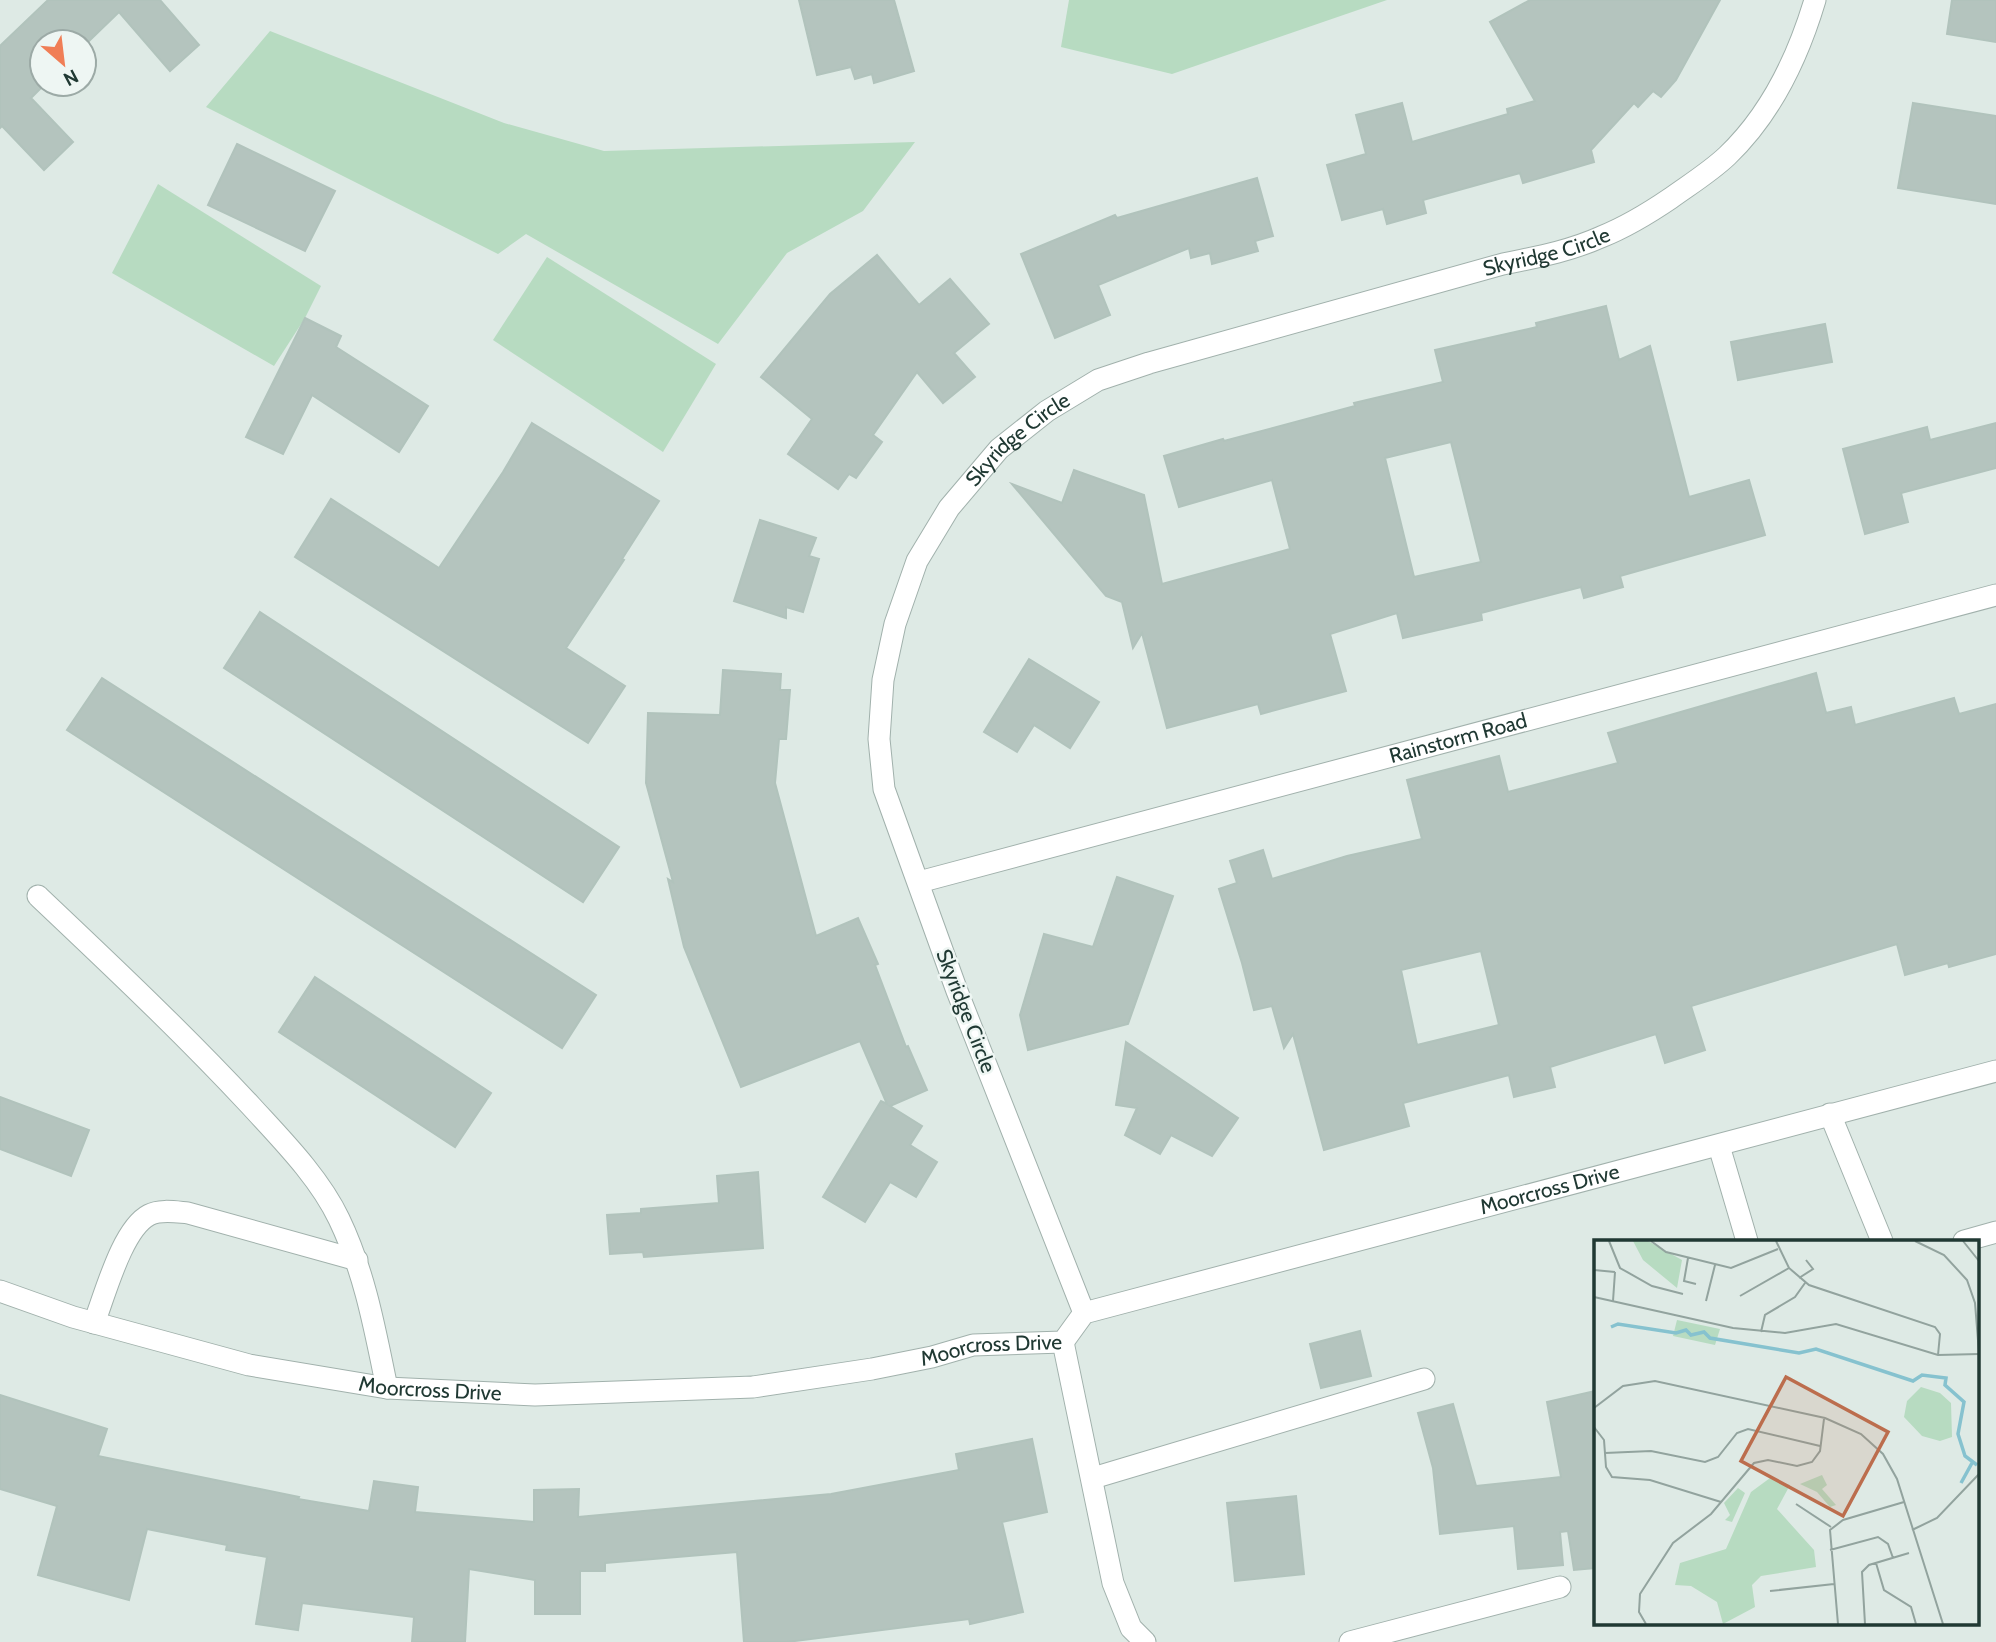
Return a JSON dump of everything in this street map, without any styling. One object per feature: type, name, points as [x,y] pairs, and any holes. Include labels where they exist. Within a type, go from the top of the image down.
[{"type":"street","name":"Skyridge Circle","points":[[1084,1313],[962,1004],[884,789],[879,739],[883,681],[895,624],[916,561],[949,508],[999,449],[1048,411],[1098,380],[1149,363],[1503,264],[1552,254],[1601,237],[1647,214],[1727,157],[1751,128],[1782,83],[1799,47],[1815,0]]},
{"type":"street","name":"Rainstorm Road","points":[[919,882],[1996,595]]},
{"type":"street","points":[[38,896],[136,988],[229,1082],[282,1139],[332,1207],[357,1260],[387,1388]]},
{"type":"street","name":"Moorcross Drive","points":[[0,1291],[94,1323],[249,1365],[387,1388],[535,1395],[753,1387],[872,1369],[932,1357],[973,1345],[1063,1342],[1084,1313],[1719,1146],[1996,1070]]},
{"type":"street","points":[[1830,1114],[1882,1240]]},
{"type":"street","points":[[1719,1146],[1747,1240]]},
{"type":"street","points":[[94,1323],[124,1247],[136,1227],[150,1214],[168,1211],[188,1213],[357,1260]]},
{"type":"street","points":[[1968,1240],[1996,1233]]},
{"type":"street","points":[[1063,1342],[1113,1583],[1131,1628],[1146,1642]]},
{"type":"street","points":[[1093,1478],[1424,1379]]},
{"type":"street","points":[[1350,1642],[1560,1587]]},
{"type":"green space","points":[[1069,0],[1387,0],[1172,74],[1061,47]]},
{"type":"green space","points":[[270,31],[504,123],[604,151],[915,142],[863,211],[787,253],[718,344],[526,234],[498,254],[206,107]]},
{"type":"green space","points":[[158,184],[321,286],[305,318],[274,366],[112,273]]},
{"type":"green space","points":[[547,257],[716,364],[663,452],[493,340]]},
{"type":"building","points":[[48,0],[160,0],[199,45],[170,71],[119,12],[98,32],[98,28],[28,28],[28,98],[73,142],[44,170],[2,126],[0,128],[0,46]]},
{"type":"building","points":[[799,0],[894,0],[914,71],[874,83],[872,74],[855,79],[851,67],[817,75]]},
{"type":"building","points":[[1530,0],[1720,0],[1676,80],[1661,97],[1653,91],[1638,107],[1634,103],[1591,150],[1594,162],[1523,183],[1520,173],[1423,200],[1426,213],[1387,224],[1383,209],[1342,220],[1327,165],[1366,154],[1356,115],[1402,103],[1412,142],[1508,114],[1507,109],[1535,101],[1490,22]]},
{"type":"building","points":[[1952,0],[1996,0],[1996,42],[1947,34]]},
{"type":"building","points":[[1913,103],[1996,116],[1996,204],[1898,188]]},
{"type":"building","points":[[237,144],[335,191],[305,251],[208,205]]},
{"type":"building","points":[[1257,178],[1273,236],[1255,241],[1258,251],[1212,264],[1210,253],[1191,258],[1189,248],[1098,285],[1110,315],[1055,338],[1021,254],[1115,215],[1117,218]]},
{"type":"building","points":[[877,255],[919,305],[950,279],[989,324],[954,353],[975,377],[943,403],[917,372],[873,435],[882,442],[856,478],[849,474],[838,489],[788,454],[812,419],[761,377],[830,294]]},
{"type":"building","points":[[1606,306],[1619,360],[1650,346],[1689,497],[1749,480],[1765,535],[1620,576],[1623,587],[1584,598],[1581,587],[1481,613],[1482,620],[1403,638],[1397,613],[1330,634],[1346,691],[1261,714],[1258,704],[1167,728],[1142,633],[1133,648],[1122,602],[1106,596],[1012,484],[1062,503],[1074,470],[1144,495],[1162,584],[1290,549],[1272,480],[1179,507],[1164,456],[1355,406],[1354,403],[1443,382],[1435,350],[1537,327],[1536,323]],"holes":[[[1451,442],[1481,562],[1414,577],[1385,458]]]},
{"type":"building","points":[[305,318],[341,336],[336,347],[428,406],[399,452],[312,395],[283,454],[246,437]]},
{"type":"building","points":[[1825,324],[1832,362],[1738,380],[1731,342]]},
{"type":"building","points":[[532,423],[659,501],[566,648],[625,686],[588,743],[295,557],[331,499],[439,568]]},
{"type":"building","points":[[1996,423],[1996,468],[1901,493],[1908,522],[1865,534],[1843,449],[1927,427],[1930,440]]},
{"type":"building","points":[[760,520],[816,538],[809,556],[819,559],[803,612],[786,607],[786,618],[734,601]]},
{"type":"building","points":[[260,612],[619,847],[583,902],[224,668]]},
{"type":"building","points":[[1029,659],[1099,702],[1070,748],[1034,725],[1017,752],[984,732]]},
{"type":"building","points":[[723,670],[781,674],[780,690],[790,690],[786,739],[779,739],[775,783],[816,936],[858,918],[878,964],[875,965],[906,1047],[908,1046],[927,1090],[890,1106],[922,1126],[910,1145],[937,1162],[916,1197],[890,1182],[865,1222],[823,1197],[881,1101],[887,1104],[860,1041],[741,1087],[684,947],[668,879],[673,882],[646,783],[648,713],[720,715]]},
{"type":"building","points":[[1816,673],[1826,713],[1851,707],[1855,725],[1954,698],[1959,714],[1996,704],[1996,954],[1905,975],[1897,944],[1691,1006],[1705,1050],[1665,1063],[1656,1034],[1550,1067],[1555,1087],[1514,1097],[1509,1075],[1403,1103],[1409,1126],[1324,1150],[1293,1034],[1284,1048],[1272,1006],[1254,1010],[1219,889],[1237,883],[1230,861],[1263,850],[1272,879],[1347,856],[1422,839],[1407,780],[1499,756],[1508,792],[1618,763],[1608,733]],"holes":[[[1481,951],[1499,1025],[1417,1045],[1401,970]]]},
{"type":"building","points":[[102,678],[596,995],[562,1048],[67,730]]},
{"type":"building","points":[[1117,877],[1173,896],[1128,1024],[1028,1050],[1020,1015],[1044,934],[1093,947]]},
{"type":"building","points":[[315,977],[491,1093],[455,1147],[279,1032]]},
{"type":"building","points":[[1126,1042],[1238,1118],[1212,1156],[1171,1135],[1160,1154],[1125,1135],[1137,1108],[1116,1105]]},
{"type":"building","points":[[0,1097],[89,1130],[71,1176],[0,1149]]},
{"type":"building","points":[[758,1172],[763,1248],[644,1257],[643,1252],[610,1254],[607,1215],[641,1213],[641,1209],[719,1203],[717,1176]]},
{"type":"building","points":[[1360,1331],[1371,1376],[1321,1388],[1310,1344]]},
{"type":"building","points":[[1594,1391],[1594,1568],[1574,1570],[1568,1531],[1560,1532],[1563,1565],[1518,1569],[1514,1526],[1440,1534],[1433,1468],[1418,1413],[1453,1404],[1476,1486],[1561,1477],[1547,1402]]},
{"type":"building","points":[[0,1395],[107,1429],[98,1456],[299,1497],[298,1499],[369,1511],[374,1481],[418,1487],[415,1512],[534,1522],[534,1490],[579,1489],[578,1517],[831,1494],[959,1470],[956,1454],[1032,1439],[1047,1512],[1002,1522],[1023,1612],[970,1624],[969,1619],[787,1642],[744,1642],[737,1552],[605,1563],[605,1571],[580,1571],[580,1614],[535,1614],[535,1580],[469,1569],[465,1642],[412,1642],[414,1617],[302,1603],[298,1630],[256,1624],[267,1557],[226,1550],[227,1545],[147,1529],[129,1600],[38,1575],[57,1506],[0,1489]]},
{"type":"building","points":[[1296,1496],[1304,1574],[1235,1581],[1227,1503]]}]
